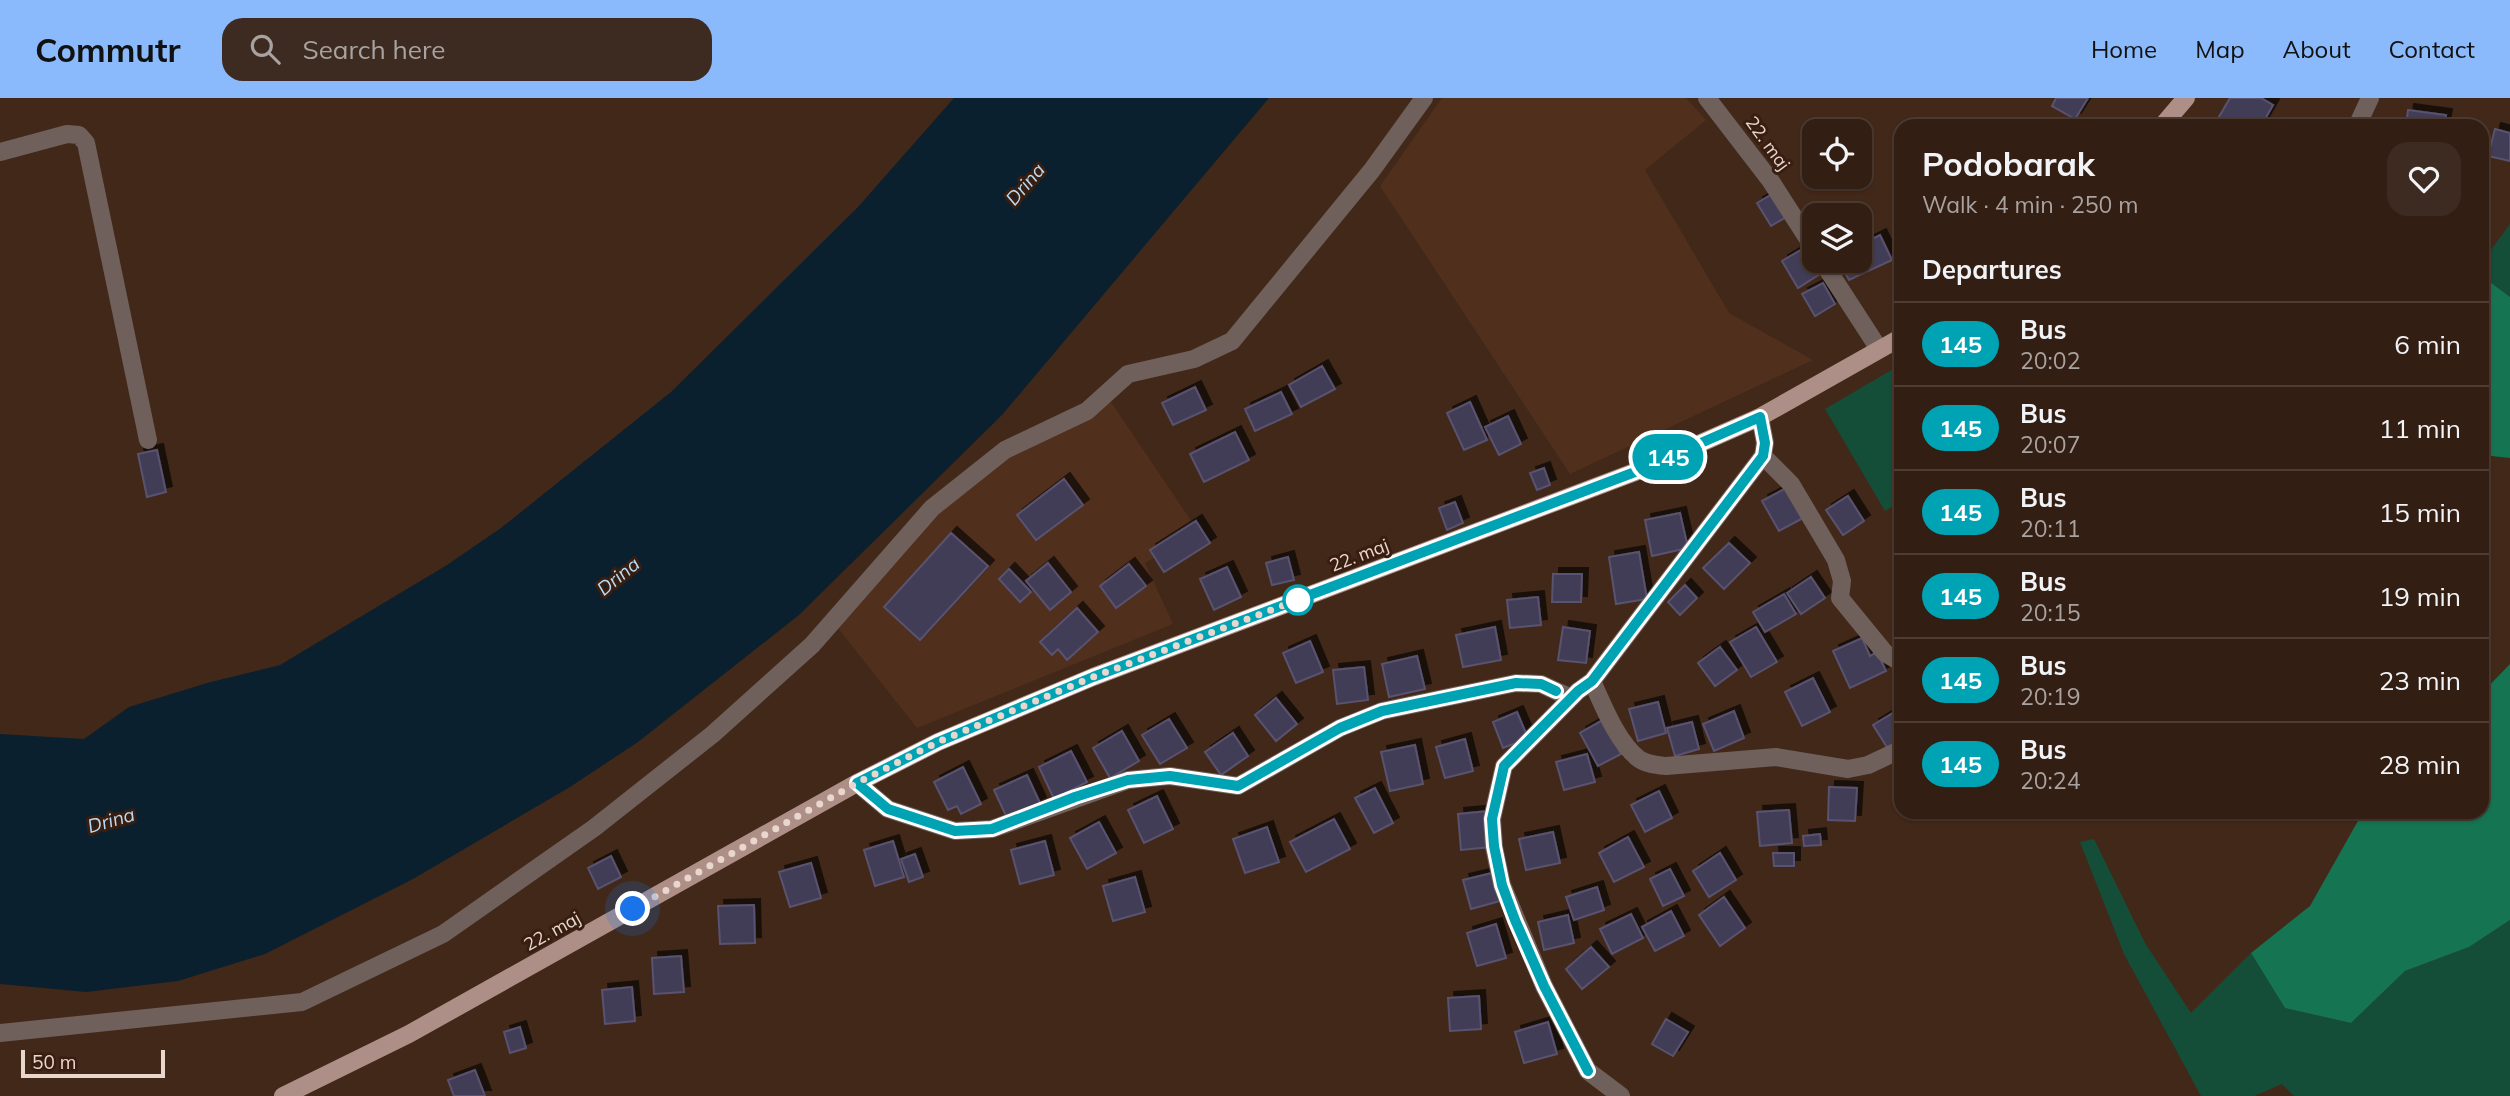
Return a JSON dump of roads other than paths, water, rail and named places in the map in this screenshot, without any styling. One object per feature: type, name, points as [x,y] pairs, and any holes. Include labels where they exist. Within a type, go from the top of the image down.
[{"type":"main road","points":[[2168,119],[2186,98]]},
{"type":"main road","name":"22. maj","points":[[283,1096],[529,968],[857,783],[938,742],[1093,677],[1635,472],[1760,417],[1894,341]]},
{"type":"street","points":[[0,1033],[302,1002],[443,934],[594,828],[713,734],[812,645],[932,508],[1005,450],[1087,411],[1128,374],[1194,359],[1231,341],[1363,180],[1424,98]]},
{"type":"street","name":"22. maj","points":[[1707,98],[1770,180],[1802,230]]},
{"type":"street","points":[[2360,119],[2371,98]]},
{"type":"street","points":[[0,152],[74,133],[82,136],[86,143],[148,440]]},
{"type":"street","points":[[1830,273],[1879,349]]},
{"type":"street","points":[[1621,1096],[1588,1071],[1544,986],[1502,885],[1492,819],[1504,766],[1571,698],[1592,681],[1763,456],[1765,443],[1760,417]]},
{"type":"street","points":[[1763,456],[1791,484],[1836,560],[1842,581],[1840,598],[1885,653],[1894,658]]},
{"type":"street","points":[[1592,681],[1610,720],[1627,746],[1640,760],[1652,764],[1666,766],[1776,757],[1848,769],[1868,765],[1894,753]]},
{"type":"street","points":[[857,783],[888,809],[919,820],[955,831],[992,829],[1128,780],[1170,776],[1238,786],[1340,728],[1382,711],[1516,683],[1541,684],[1571,698]]},
{"type":"water","name":"Drina","points":[[954,98],[1269,98],[1002,415],[799,615],[638,742],[570,787],[413,879],[265,954],[178,981],[86,992],[0,984],[0,734],[84,739],[129,707],[207,683],[280,665],[447,565],[501,528],[671,392],[858,207]]}]
